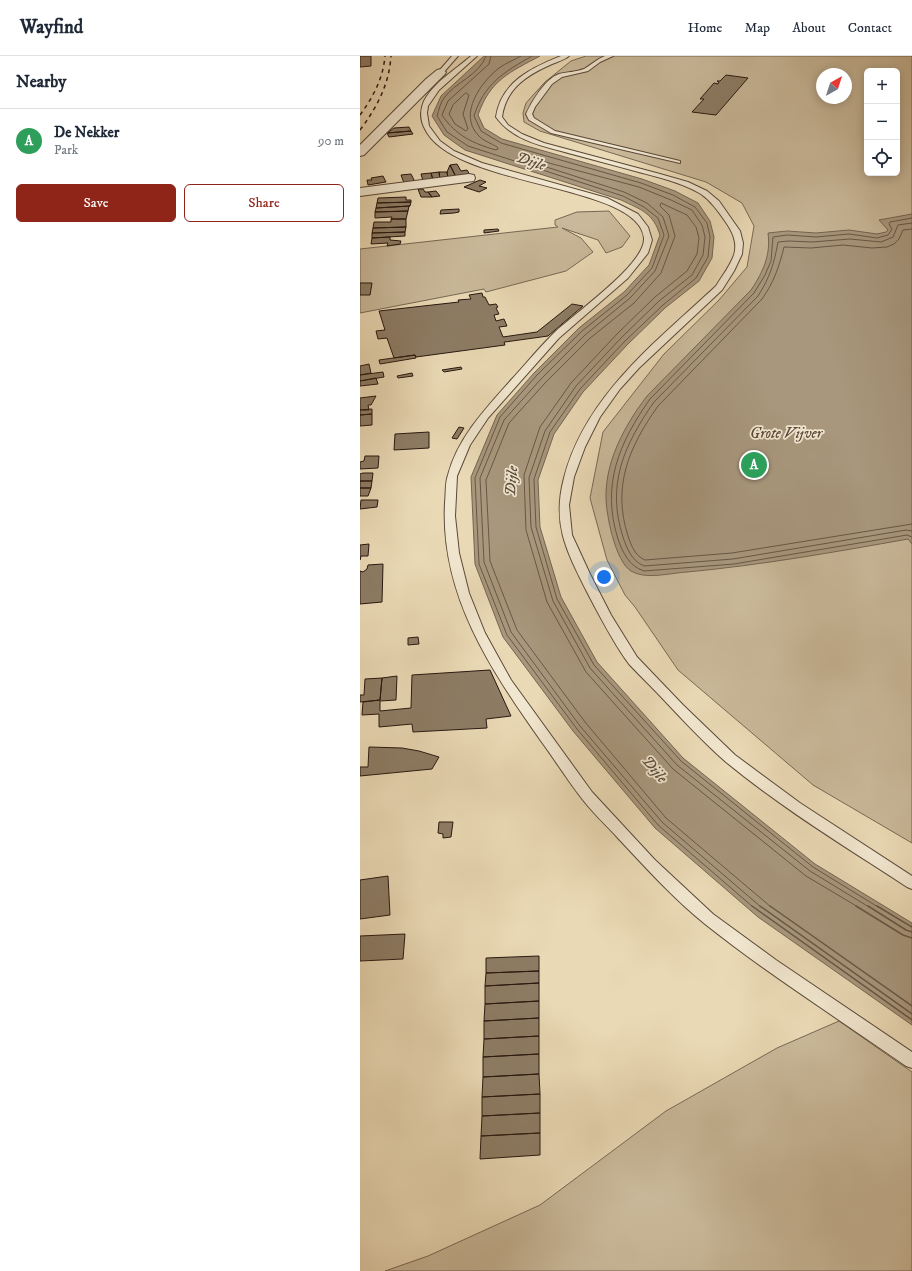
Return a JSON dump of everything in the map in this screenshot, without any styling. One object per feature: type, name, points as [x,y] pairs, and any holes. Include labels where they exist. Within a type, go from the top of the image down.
[{"type":"street","points":[[360,152],[382,132],[420,90],[441,72]]},
{"type":"street","points":[[360,192],[469,178]]},
{"type":"lane","points":[[441,72],[455,56]]},
{"type":"lane","points":[[474,56],[435,91],[428,100],[424,117],[425,125],[430,135],[442,146],[476,162],[604,200],[615,205],[635,216],[644,227],[648,240],[644,253],[625,276],[556,336],[489,410],[465,445],[452,476],[450,516],[454,553],[463,593],[479,633],[506,682],[587,796],[650,864],[708,918],[771,964],[912,1061]]},
{"type":"lane","points":[[566,56],[543,65],[529,73],[505,96],[499,117],[506,126],[520,135],[542,144],[658,175],[685,184],[704,193],[716,203],[726,216],[736,232],[739,244],[738,254],[730,271],[719,288],[636,366],[617,387],[595,417],[580,447],[569,478],[564,505],[567,535],[584,574],[605,615],[633,660],[679,708],[730,758],[789,803],[912,883]]},
{"type":"lane","points":[[610,56],[598,61],[586,70],[560,76],[550,83],[532,107],[529,114],[531,119],[553,132],[678,162]]},
{"type":"lane","points":[[420,90],[435,91]]},
{"type":"shaded area","points":[[586,56],[912,56],[912,843],[813,785],[678,670],[635,607],[625,595],[607,560],[590,498],[603,432],[664,354],[719,300],[747,267],[754,226],[742,203],[706,182],[540,131],[524,122],[523,113],[526,103],[545,82],[571,61]]},
{"type":"shaded area","points":[[609,211],[630,236],[622,247],[606,253],[598,240],[562,228],[581,238],[593,252],[566,271],[486,292],[484,289],[360,313],[360,249],[558,227],[555,225],[555,220],[577,212]]},
{"type":"shaded area","points":[[839,1021],[912,1072],[912,1271],[385,1271],[428,1256],[540,1205],[666,1111],[777,1048]]},
{"type":"water","name":"Dijle","points":[[484,56],[540,56],[510,72],[495,85],[483,103],[478,115],[484,128],[502,139],[642,179],[675,191],[698,203],[710,221],[714,237],[712,258],[699,281],[665,308],[627,345],[583,392],[554,434],[538,480],[540,527],[561,597],[597,662],[683,758],[815,864],[912,923],[912,1025],[758,917],[655,828],[573,731],[503,637],[475,564],[471,477],[497,415],[534,373],[579,328],[624,292],[649,265],[660,235],[654,222],[646,213],[621,200],[465,150],[444,135],[432,116],[441,96]]},
{"type":"water","name":"Grote Vijver","points":[[912,214],[912,544],[908,539],[771,562],[651,576],[637,574],[631,571],[626,567],[619,554],[608,516],[606,500],[607,484],[614,453],[637,409],[647,396],[751,290],[765,263],[769,241],[768,233],[787,231],[816,233],[849,230],[877,234],[888,230],[879,220]]},
{"type":"building","points":[[360,56],[371,56],[371,66],[360,67]]},
{"type":"building","points":[[726,75],[748,78],[716,115],[692,112],[704,99],[700,99],[714,83],[718,84],[719,82],[717,81],[720,81]]},
{"type":"building","points":[[409,127],[411,131],[387,133],[394,128]]},
{"type":"building","points":[[411,131],[413,134],[389,137],[387,133]]},
{"type":"building","points":[[457,164],[461,171],[467,170],[470,175],[456,177],[450,165]]},
{"type":"building","points":[[450,165],[456,177],[448,178],[447,172]]},
{"type":"building","points":[[439,172],[447,172],[448,178],[440,179]]},
{"type":"building","points":[[439,172],[440,179],[433,180],[431,173]]},
{"type":"building","points":[[431,173],[433,180],[423,181],[421,174]]},
{"type":"building","points":[[411,174],[415,182],[404,183],[401,175]]},
{"type":"building","points":[[383,176],[386,182],[368,185],[367,180],[372,180],[371,178]]},
{"type":"building","points":[[480,180],[486,182],[479,186],[487,188],[479,192],[464,187]]},
{"type":"building","points":[[418,189],[423,189],[432,197],[421,197]]},
{"type":"building","points":[[436,191],[440,196],[432,197],[428,192]]},
{"type":"building","points":[[406,197],[406,200],[411,200],[411,202],[377,203],[378,198]]},
{"type":"building","points":[[411,202],[410,206],[376,208],[377,203]]},
{"type":"building","points":[[409,206],[408,211],[375,212],[376,208]]},
{"type":"building","points":[[459,209],[459,212],[440,214],[441,210]]},
{"type":"building","points":[[408,211],[406,219],[391,219],[392,217],[375,218],[375,212]]},
{"type":"building","points":[[391,219],[406,219],[406,227],[373,228],[374,222],[391,222]]},
{"type":"building","points":[[406,227],[405,232],[372,233],[373,228]]},
{"type":"building","points":[[498,229],[499,231],[484,233],[484,230]]},
{"type":"building","points":[[405,232],[405,236],[372,238],[372,233]]},
{"type":"building","points":[[390,237],[390,240],[401,241],[400,244],[387,246],[388,243],[371,244],[372,238]]},
{"type":"building","points":[[360,283],[372,283],[370,295],[360,295]]},
{"type":"building","points":[[482,293],[489,305],[496,304],[498,307],[496,308],[499,314],[494,315],[496,321],[504,319],[507,326],[499,327],[503,337],[537,332],[572,304],[583,306],[548,336],[504,342],[505,345],[416,357],[415,355],[394,358],[387,338],[378,339],[376,331],[385,330],[379,311],[459,302],[458,300],[471,299],[469,295]]},
{"type":"building","points":[[415,355],[416,358],[380,364],[379,360]]},
{"type":"building","points":[[369,364],[371,373],[360,375],[360,366]]},
{"type":"building","points":[[461,367],[462,369],[444,372],[442,370]]},
{"type":"building","points":[[383,372],[384,377],[360,381],[360,375]]},
{"type":"building","points":[[412,373],[413,376],[398,378],[397,376]]},
{"type":"building","points":[[376,378],[378,384],[360,386],[360,381]]},
{"type":"building","points":[[376,396],[371,405],[368,405],[369,410],[360,410],[360,398]]},
{"type":"building","points":[[372,409],[372,414],[360,415],[360,410]]},
{"type":"building","points":[[372,414],[372,425],[360,426],[360,415]]},
{"type":"building","points":[[459,427],[464,428],[457,439],[452,438]]},
{"type":"building","points":[[429,432],[429,448],[394,450],[395,434]]},
{"type":"building","points":[[365,456],[379,456],[378,468],[360,469],[360,462],[364,461]]},
{"type":"building","points":[[373,473],[372,481],[360,481],[360,474]]},
{"type":"building","points":[[360,481],[372,481],[371,488],[360,488]]},
{"type":"building","points":[[360,488],[371,488],[368,496],[360,496]]},
{"type":"building","points":[[361,500],[378,500],[377,507],[360,509]]},
{"type":"building","points":[[369,544],[368,556],[361,556],[360,560],[360,545]]},
{"type":"building","points":[[383,564],[382,602],[360,604],[360,571],[363,572],[367,569],[368,565]]},
{"type":"building","points":[[418,637],[419,644],[408,645],[408,638]]},
{"type":"building","points":[[490,670],[511,716],[486,719],[487,728],[413,732],[412,724],[379,727],[379,714],[362,715],[363,702],[380,700],[382,678],[397,676],[396,700],[380,701],[380,711],[411,708],[412,675]]},
{"type":"building","points":[[382,678],[380,700],[360,702],[360,695],[364,695],[365,679]]},
{"type":"building","points":[[369,747],[402,748],[439,757],[432,769],[360,776],[360,767],[368,767]]},
{"type":"building","points":[[439,822],[453,822],[451,837],[443,838],[443,834],[438,833]]},
{"type":"building","points":[[388,876],[390,915],[360,919],[360,880]]},
{"type":"building","points":[[405,934],[403,959],[360,961],[360,936]]},
{"type":"building","points":[[539,956],[539,971],[486,973],[486,958]]},
{"type":"building","points":[[539,971],[539,983],[485,986],[486,973]]},
{"type":"building","points":[[539,983],[539,1001],[485,1004],[485,986]]},
{"type":"building","points":[[539,1001],[539,1018],[484,1021],[485,1004]]},
{"type":"building","points":[[539,1018],[539,1036],[484,1039],[484,1021]]},
{"type":"building","points":[[539,1036],[539,1054],[483,1057],[484,1039]]},
{"type":"building","points":[[539,1054],[539,1074],[483,1077],[483,1057]]},
{"type":"building","points":[[539,1074],[540,1094],[482,1097],[483,1077]]},
{"type":"building","points":[[540,1094],[540,1113],[482,1116],[482,1097]]},
{"type":"building","points":[[540,1113],[540,1133],[481,1136],[482,1116]]},
{"type":"building","points":[[540,1133],[540,1155],[480,1159],[481,1136]]},
{"type":"railway","points":[[360,115],[380,80],[385,56]]},
{"type":"railway","points":[[360,130],[372,113],[385,86],[391,56]]},
{"type":"place","name":"De Nekker","points":[[754,465]]}]
